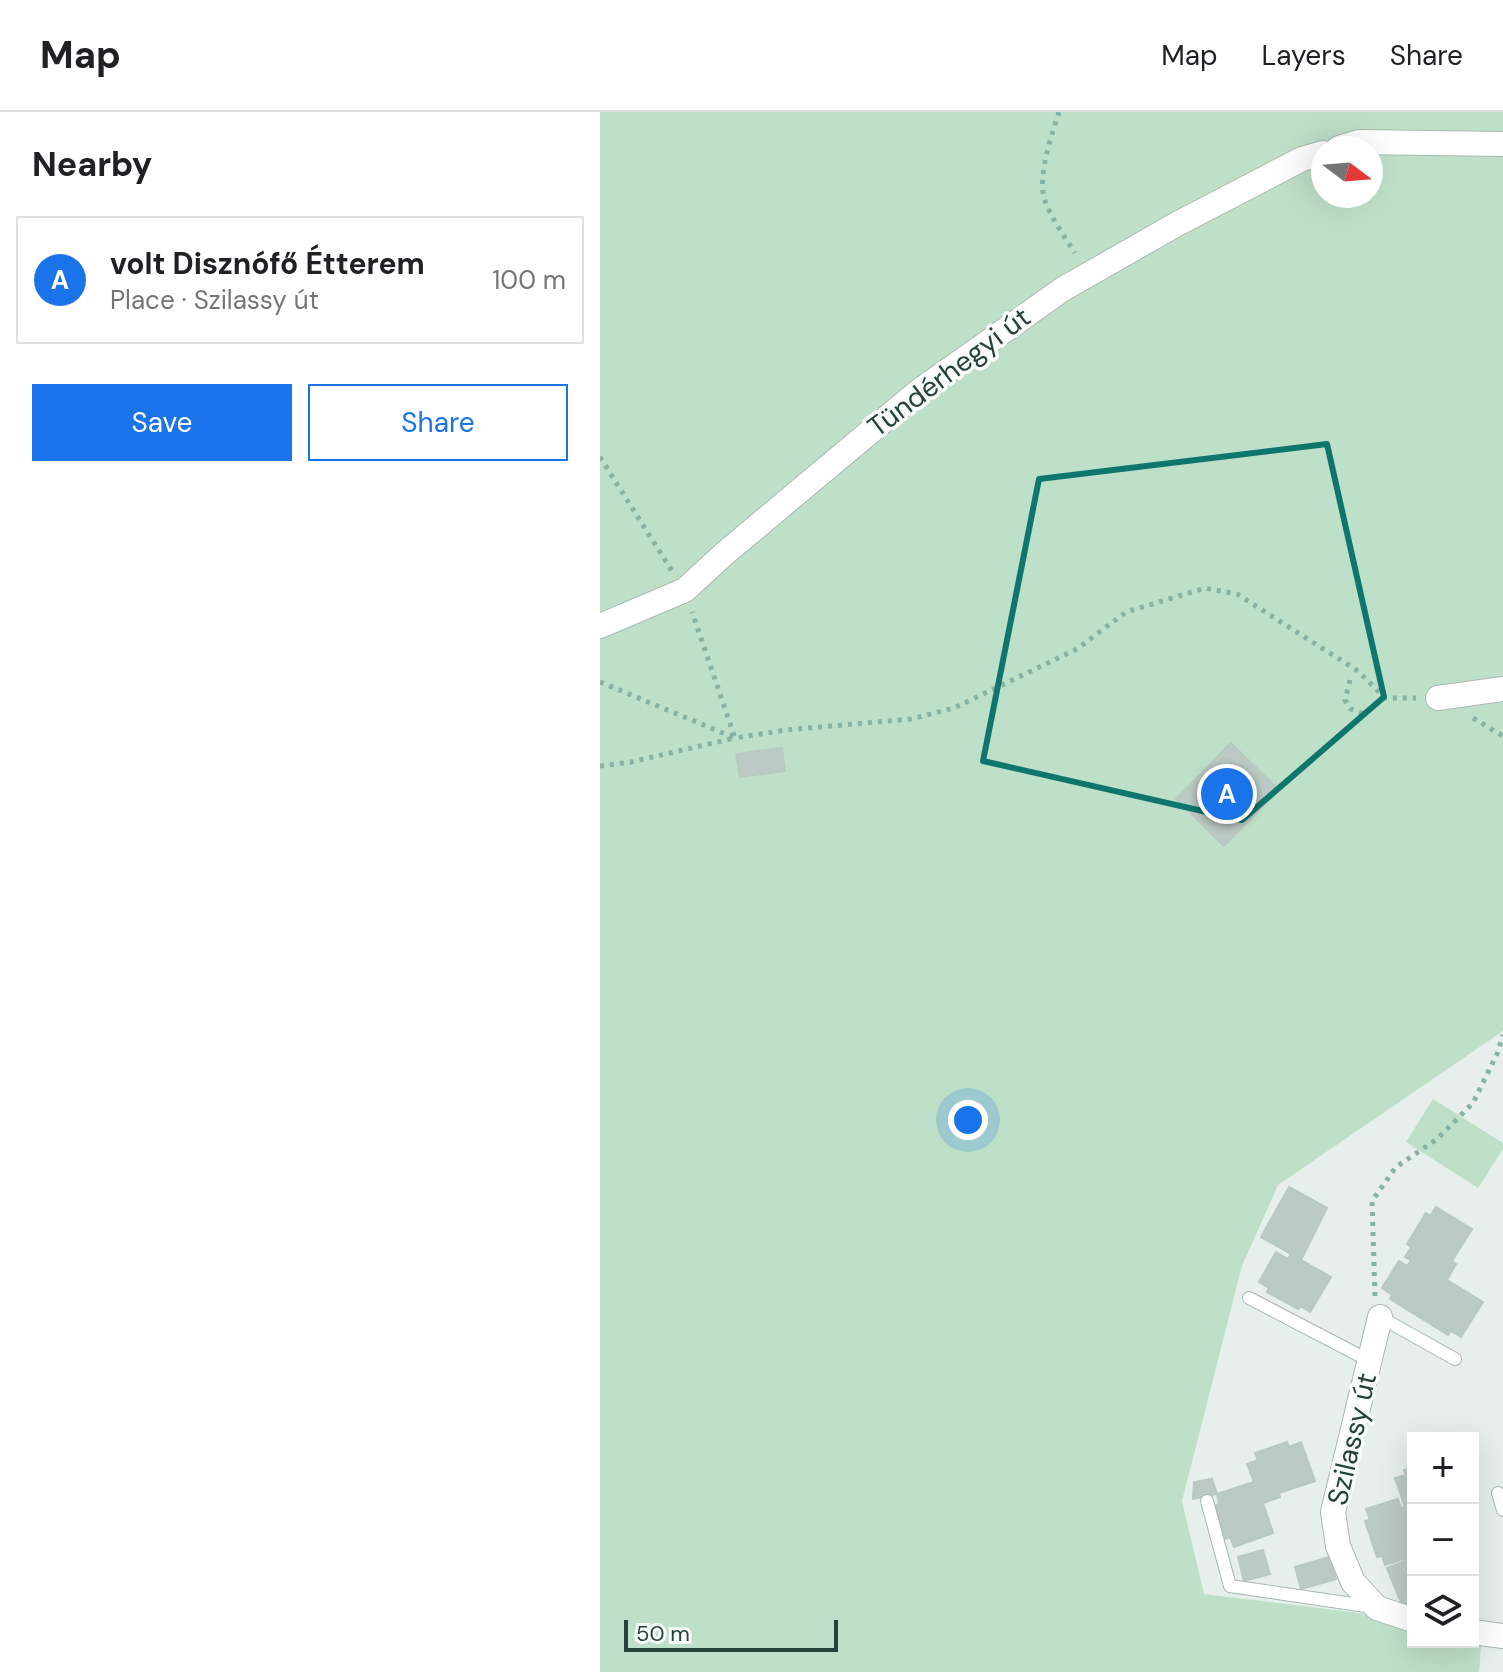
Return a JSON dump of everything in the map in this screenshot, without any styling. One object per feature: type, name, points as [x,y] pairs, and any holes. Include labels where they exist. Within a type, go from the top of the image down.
[{"type":"street","points":[[1383,142],[1503,144]]},
{"type":"street","name":"Tündérhegyi út","points":[[600,626],[685,590],[919,391],[1063,289],[1311,156]]},
{"type":"street","points":[[1438,698],[1503,689]]},
{"type":"street","name":"Szilassy út","points":[[1377,1608],[1353,1582],[1338,1546],[1333,1512],[1380,1317]]},
{"type":"street","points":[[1377,1608],[1407,1618]]},
{"type":"street","points":[[1479,1633],[1503,1636]]},
{"type":"lane","points":[[1249,1298],[1370,1361]]},
{"type":"lane","points":[[1380,1317],[1455,1359]]},
{"type":"lane","points":[[1498,1493],[1503,1510]]},
{"type":"lane","points":[[1207,1501],[1230,1586],[1377,1608]]},
{"type":"path","points":[[1059,112],[1049,143],[1043,193],[1057,223],[1080,259],[1107,263]]},
{"type":"path","points":[[600,766],[735,738],[786,730],[911,719],[954,708],[1077,649],[1126,612],[1205,588],[1237,594],[1358,671],[1385,698],[1438,698]]},
{"type":"path","points":[[1350,680],[1345,700],[1351,709],[1367,715]]},
{"type":"path","points":[[600,682],[735,738]]},
{"type":"path","points":[[1380,1317],[1376,1298],[1372,1201],[1396,1167],[1437,1139],[1473,1103],[1503,1035]]},
{"type":"highlighted area","points":[[1327,444],[1384,697],[1242,820],[983,761],[1039,479]]},
{"type":"green space","points":[[600,112],[1503,112],[1503,1031],[1278,1185],[1242,1266],[1182,1501],[1204,1594],[1407,1622],[1407,1648],[1479,1648],[1482,1633],[1479,1672],[600,1672]]},
{"type":"green space","points":[[1433,1099],[1503,1143],[1503,1149],[1478,1188],[1406,1142]]},
{"type":"building","points":[[1231,743],[1279,790],[1224,846],[1176,799]]},
{"type":"building","points":[[782,748],[785,771],[740,777],[736,754]]},
{"type":"building","points":[[1289,1187],[1327,1208],[1301,1260],[1331,1277],[1310,1312],[1267,1292],[1269,1288],[1259,1282],[1276,1252],[1288,1259],[1291,1254],[1261,1237]]},
{"type":"building","points":[[1436,1207],[1472,1229],[1452,1261],[1456,1264],[1447,1280],[1483,1302],[1461,1337],[1451,1331],[1448,1335],[1390,1299],[1392,1295],[1382,1288],[1399,1261],[1407,1266],[1411,1260],[1405,1257],[1411,1247],[1407,1244],[1426,1213],[1430,1216]]},
{"type":"building","points":[[1287,1442],[1289,1447],[1301,1442],[1315,1481],[1279,1493],[1280,1497],[1263,1503],[1273,1533],[1234,1547],[1230,1537],[1225,1539],[1214,1506],[1219,1504],[1217,1494],[1254,1482],[1247,1464],[1258,1460],[1255,1453]]},
{"type":"building","points":[[1407,1469],[1407,1558],[1385,1565],[1382,1556],[1377,1557],[1365,1521],[1370,1520],[1366,1509],[1398,1499],[1401,1508],[1405,1507],[1395,1478],[1406,1475],[1404,1470]]},
{"type":"building","points":[[1212,1479],[1217,1494],[1193,1499],[1194,1482]]},
{"type":"building","points":[[1263,1550],[1270,1574],[1244,1581],[1238,1557]]},
{"type":"building","points":[[1329,1557],[1336,1579],[1301,1589],[1295,1567]]},
{"type":"building","points":[[1407,1560],[1407,1603],[1402,1605],[1387,1568]]},
{"type":"place","name":"volt Disznófő Étterem","points":[[1227,794]]}]
